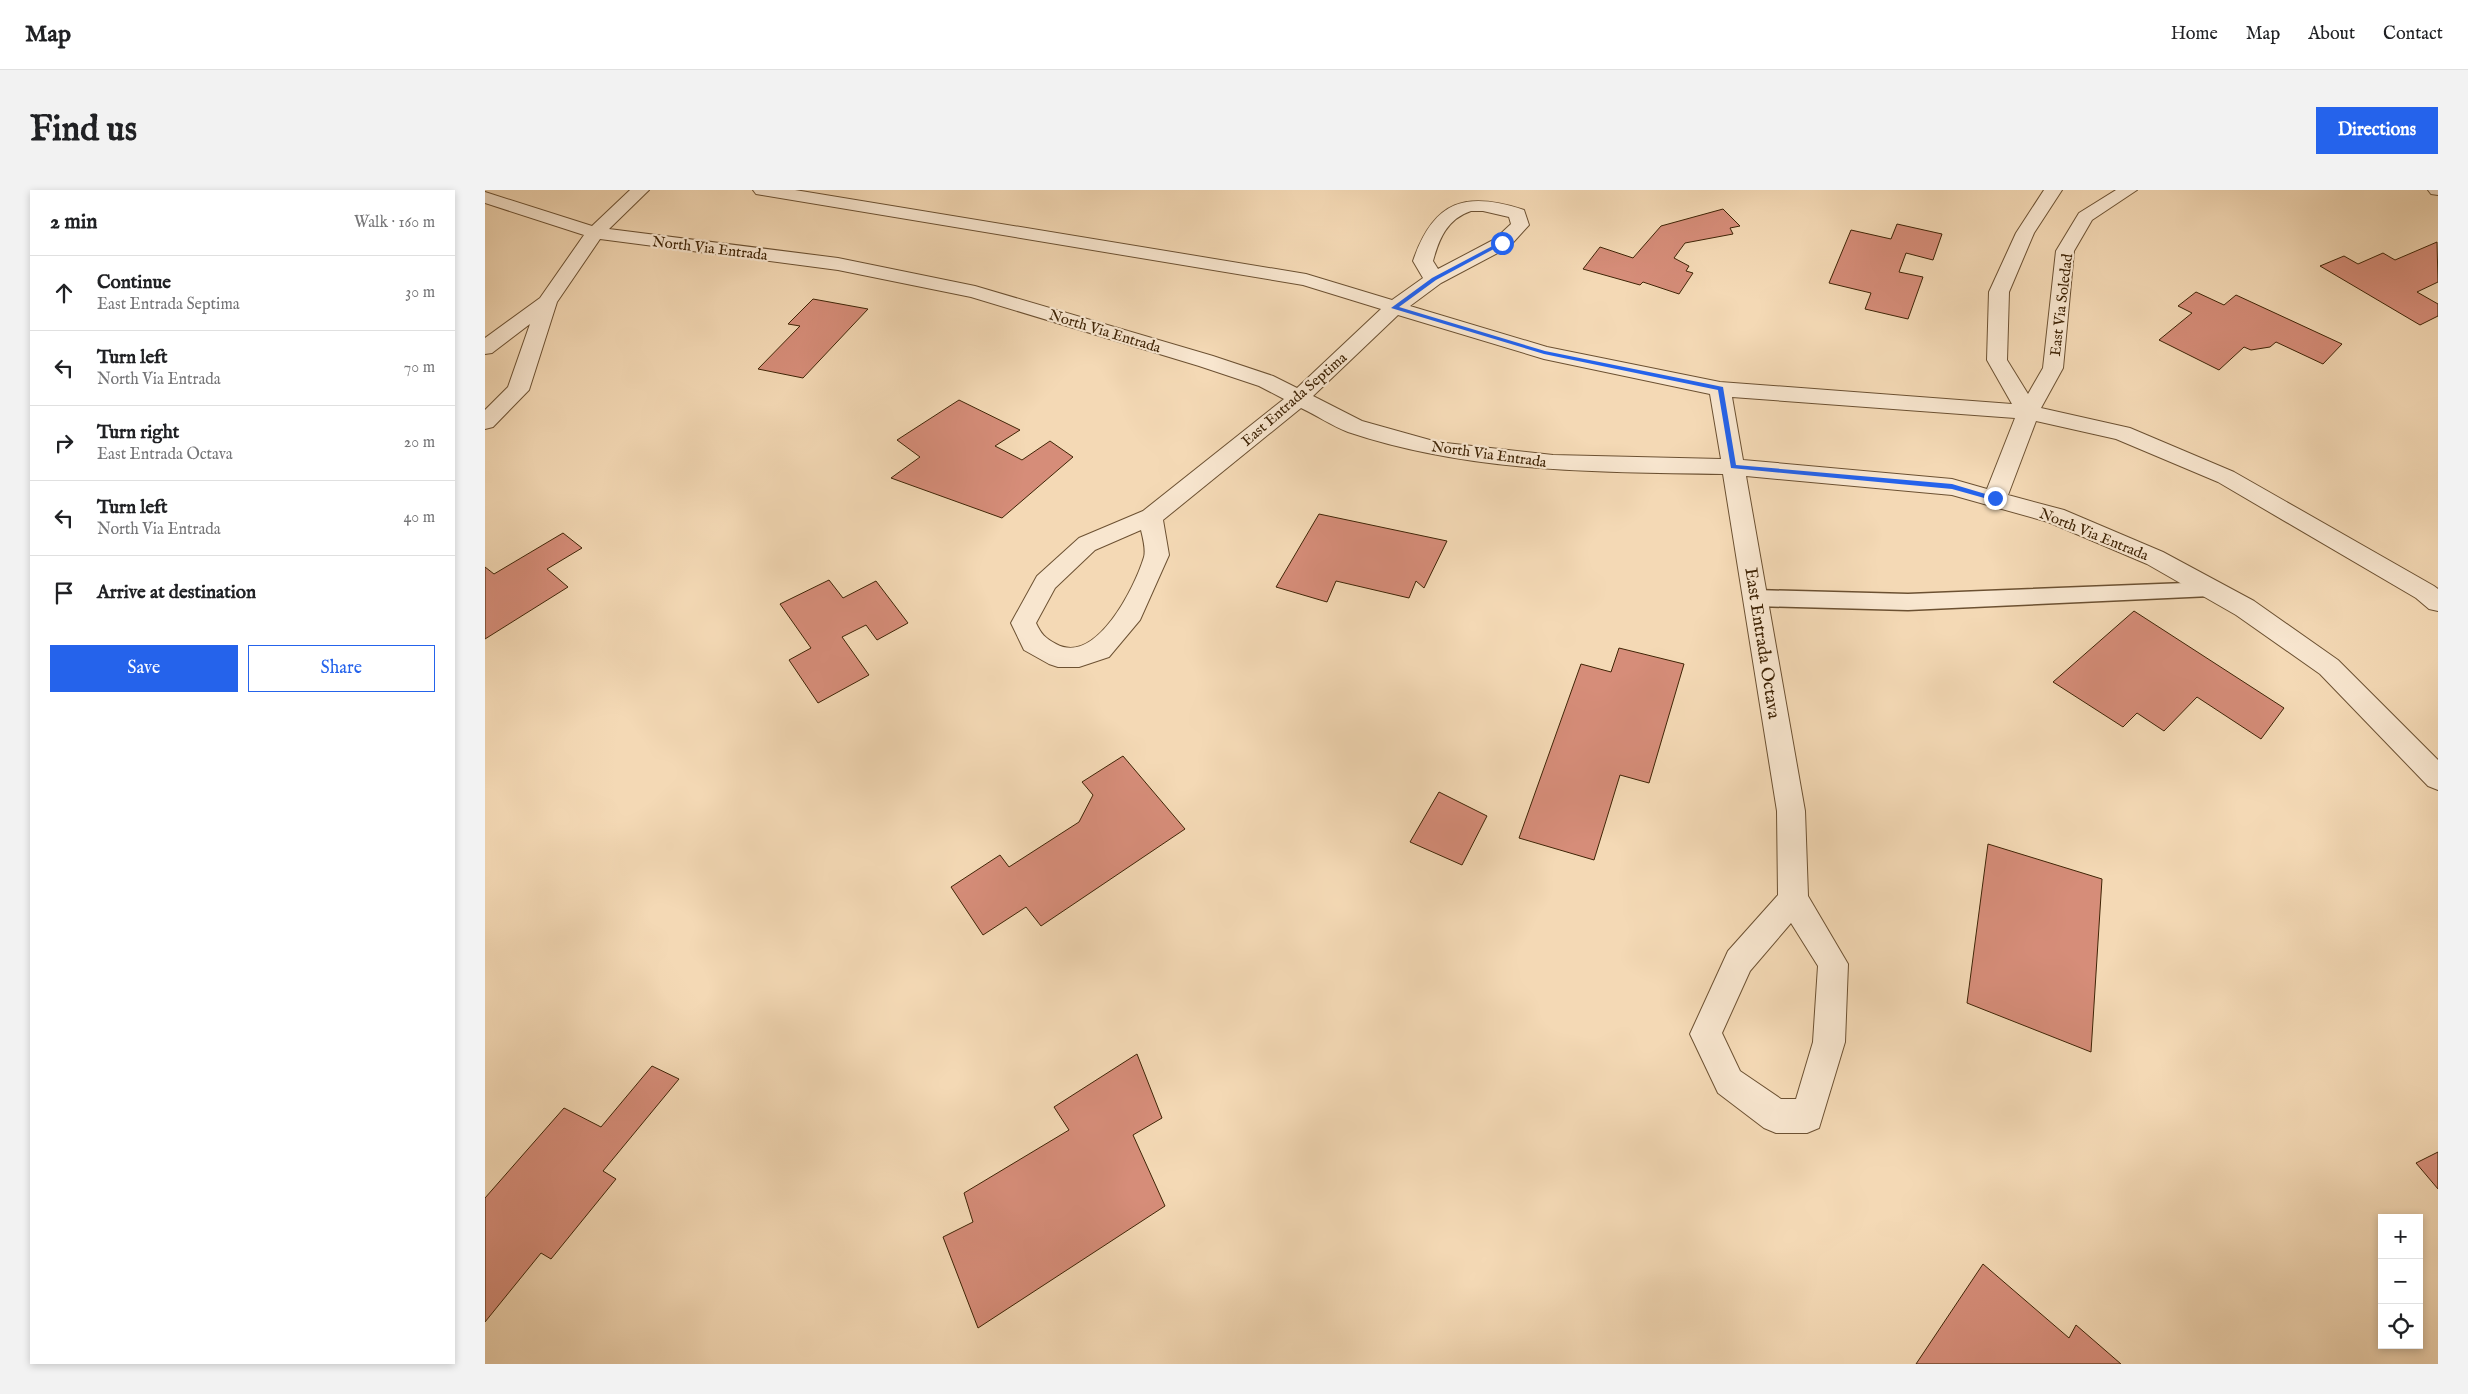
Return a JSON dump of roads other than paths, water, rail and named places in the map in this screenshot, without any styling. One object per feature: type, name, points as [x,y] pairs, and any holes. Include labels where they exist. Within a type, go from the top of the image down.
[{"type":"street","points":[[485,422],[518,390],[547,302],[595,233],[640,190]]},
{"type":"street","points":[[762,190],[1306,280],[1544,352],[1721,389],[2028,412],[2122,433],[2226,477],[2425,592],[2438,602]]},
{"type":"street","points":[[2028,412],[1997,360],[1999,292],[2025,232],[2053,190]]},
{"type":"street","name":"East Via Soledad","points":[[1995,498],[2028,412],[2053,368],[2065,251],[2085,217],[2128,190]]},
{"type":"street","name":"North Via Entrada","points":[[485,197],[595,233],[838,264],[975,292],[1206,361],[1266,381],[1354,426],[1437,449],[1553,463],[1733,466],[1952,487],[1995,498],[2065,519],[2155,558],[2245,608],[2329,667],[2438,778]]},
{"type":"street","name":"East Entrada Septima","points":[[1151,517],[1157,554],[1131,613],[1100,650],[1079,657],[1058,656],[1033,643],[1023,623],[1047,582],[1087,544],[1151,517],[1299,398],[1394,308],[1434,279],[1502,243],[1519,225],[1517,214],[1483,204],[1464,206],[1449,214],[1429,239],[1423,261],[1434,279]]},
{"type":"street","points":[[485,348],[547,302]]},
{"type":"street","name":"East Entrada Octava","points":[[1721,389],[1791,811],[1793,898],[1833,964],[1829,1042],[1807,1116],[1776,1116],[1729,1082],[1706,1034],[1739,960],[1793,898]]},
{"type":"lane","points":[[1755,598],[1909,602],[2211,589]]}]
